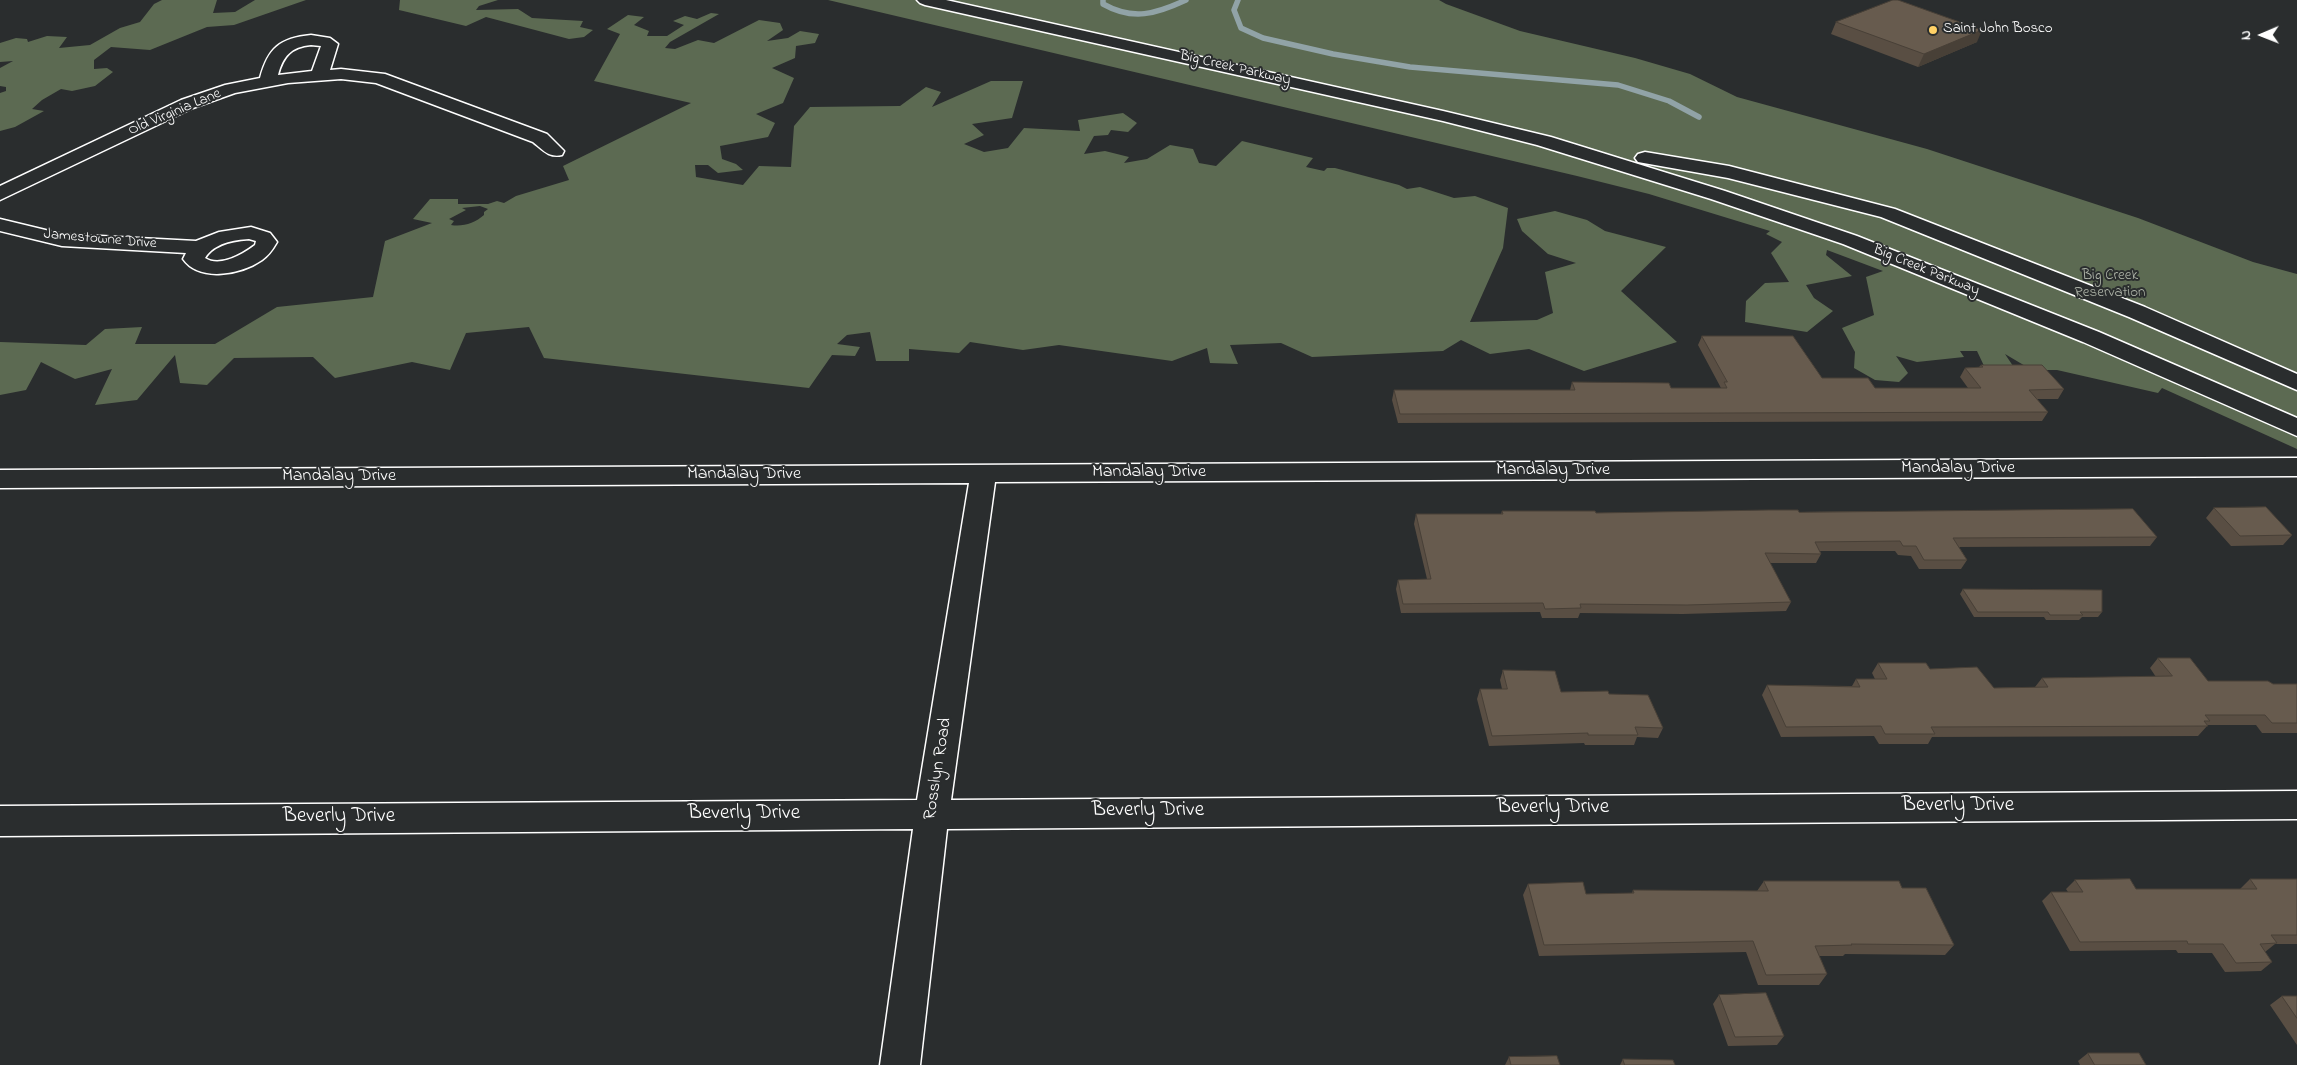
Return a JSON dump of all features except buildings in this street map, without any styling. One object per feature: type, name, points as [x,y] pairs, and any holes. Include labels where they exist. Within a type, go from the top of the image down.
[{"type":"street","name":"Big Creek Parkway","points":[[925,0],[1425,112],[1544,141],[1718,195],[1850,240],[2072,329],[2297,428]]},
{"type":"street","points":[[268,81],[277,53],[288,46],[307,40],[318,40],[330,44],[323,67],[318,74]]},
{"type":"street","name":"Old Virginia Lane","points":[[0,194],[187,104],[231,89],[268,81],[318,74],[362,76],[397,84],[540,138],[556,151]]},
{"type":"street","name":"Big Creek Parkway","points":[[1544,141],[1729,172],[1888,213],[2137,312],[2297,382]]},
{"type":"street","points":[[1718,195],[1729,172]]},
{"type":"street","name":"Jamestowne Drive","points":[[0,225],[62,240],[201,248]]},
{"type":"street","name":"Mandalay Drive","points":[[0,479],[2297,467]]},
{"type":"street","name":"Rosslyn Road","points":[[900,1065],[932,813],[983,474]]},
{"type":"street","name":"Beverly Drive","points":[[0,821],[932,813],[2297,805]]},
{"type":"green space","points":[[162,0],[217,0],[213,13],[235,12],[255,0],[306,0],[234,25],[207,27],[150,50],[111,47],[94,60],[94,69],[107,68],[113,72],[95,86],[72,91],[61,89],[42,100],[32,109],[44,111],[15,127],[0,131],[0,93],[6,91],[6,87],[0,86],[0,68],[13,61],[0,62],[0,43],[16,38],[27,39],[28,42],[47,36],[67,37],[59,48],[90,45],[120,28],[140,22],[154,4]]},
{"type":"green space","points":[[400,0],[498,0],[479,6],[476,10],[518,9],[532,18],[583,21],[580,27],[593,30],[584,37],[569,39],[486,17],[466,26],[399,10]]},
{"type":"green space","name":"Big Creek Reservation","points":[[828,0],[1439,0],[1520,31],[1635,58],[1690,74],[1737,97],[1927,149],[2138,218],[2253,262],[2297,274],[2297,449],[2162,388],[2158,393],[2057,370],[2032,370],[2005,354],[2015,369],[1985,368],[1977,351],[1960,351],[1964,357],[1917,362],[1896,356],[1908,373],[1899,382],[1875,380],[1854,368],[1855,352],[1842,328],[1874,315],[1866,277],[1883,271],[1827,250],[1826,255],[1852,276],[1806,285],[1814,298],[1833,311],[1807,332],[1745,322],[1746,301],[1765,283],[1789,282],[1771,253],[1782,242],[1766,234],[1770,231],[1649,194],[1577,176]]},
{"type":"green space","points":[[711,13],[719,14],[670,42],[665,48],[675,49],[698,40],[714,43],[759,20],[780,23],[783,30],[767,41],[788,38],[800,31],[819,34],[815,43],[796,46],[795,58],[772,68],[794,78],[783,103],[756,114],[775,123],[768,137],[720,146],[722,159],[736,164],[743,170],[718,173],[708,165],[695,165],[696,177],[743,185],[759,166],[791,167],[794,126],[810,107],[900,106],[926,87],[941,92],[932,107],[991,81],[1023,81],[1012,118],[972,124],[984,135],[964,144],[984,152],[1008,148],[1024,128],[1080,131],[1078,120],[1123,113],[1137,123],[1128,132],[1111,130],[1108,135],[1094,136],[1084,154],[1105,151],[1129,157],[1124,163],[1147,159],[1170,145],[1193,149],[1199,163],[1216,166],[1242,141],[1313,158],[1306,167],[1324,171],[1327,168],[1335,168],[1399,185],[1407,189],[1420,187],[1454,198],[1475,196],[1508,208],[1503,248],[1470,322],[1537,320],[1553,313],[1545,272],[1576,263],[1548,254],[1522,231],[1517,219],[1555,211],[1587,220],[1605,231],[1666,247],[1621,291],[1677,342],[1584,371],[1529,349],[1490,354],[1461,340],[1443,351],[1312,357],[1281,343],[1230,345],[1238,364],[1210,363],[1207,348],[1172,361],[1059,345],[1023,350],[970,342],[959,353],[909,349],[909,361],[876,361],[870,332],[847,335],[837,344],[860,347],[855,356],[832,355],[809,388],[544,358],[529,327],[466,333],[450,370],[412,362],[335,378],[313,357],[234,358],[207,385],[180,383],[175,355],[137,400],[95,405],[112,369],[75,379],[41,362],[26,390],[0,395],[0,342],[86,345],[105,329],[142,327],[135,344],[215,344],[277,307],[373,297],[385,241],[432,223],[413,219],[430,199],[458,199],[458,204],[488,204],[497,201],[504,203],[516,196],[569,180],[563,166],[691,103],[594,81],[620,34],[607,29],[628,15],[644,17],[634,25],[649,31],[647,36],[667,36],[684,25],[673,21],[685,16],[697,19]],"holes":[[[480,206],[488,209],[484,212],[484,215],[473,222],[464,225],[451,225],[454,221],[449,219],[466,210],[462,208]]]},
{"type":"waterway","points":[[1103,0],[1103,4],[1114,9],[1124,13],[1135,14],[1165,9],[1186,0]]},
{"type":"waterway","points":[[1238,0],[1234,10],[1241,28],[1263,38],[1333,54],[1410,67],[1618,85],[1669,101],[1699,117]]},
{"type":"place","name":"Saint John Bosco","points":[[1933,30]]}]
